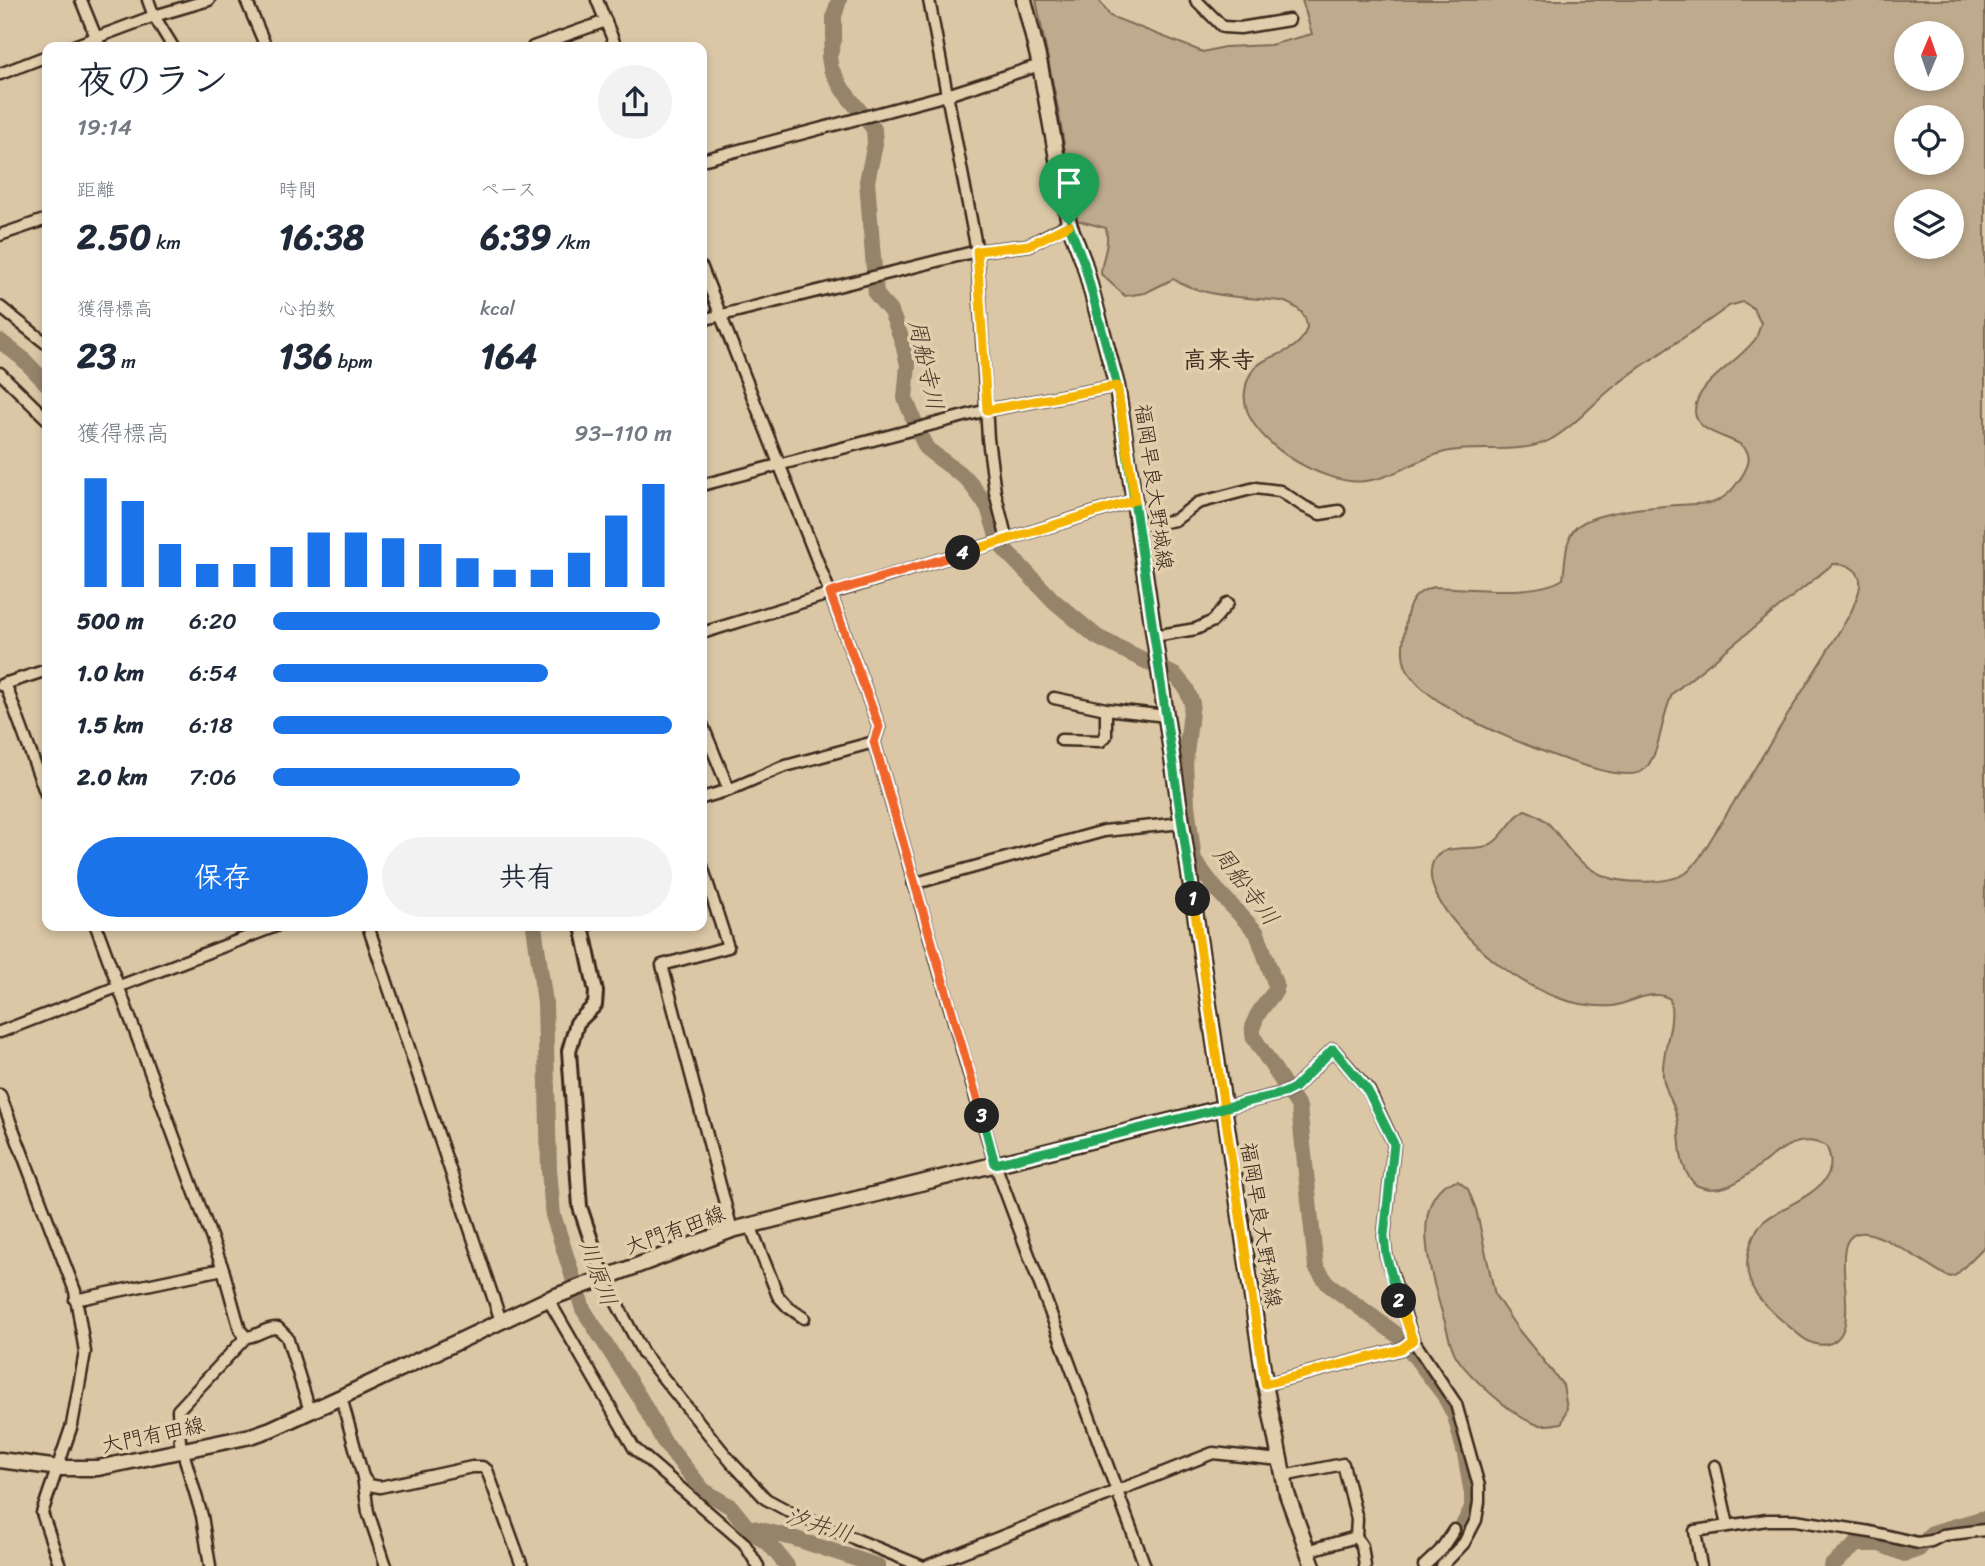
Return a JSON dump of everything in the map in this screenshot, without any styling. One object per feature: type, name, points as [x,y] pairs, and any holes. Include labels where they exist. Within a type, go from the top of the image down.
[{"type":"main road","name":"福岡早良大野城線","points":[[1024,0],[1040,65],[1069,225],[1084,263],[1117,386],[1265,1384],[1283,1476],[1294,1517],[1313,1566]]},
{"type":"main road","name":"大門有田線","points":[[0,1460],[59,1468],[98,1468],[251,1436],[341,1397],[501,1321],[732,1230],[1222,1108]]},
{"type":"street","points":[[80,0],[98,42],[154,16],[209,0]]},
{"type":"street","points":[[148,0],[170,42]]},
{"type":"street","points":[[246,0],[264,42]]},
{"type":"street","points":[[597,0],[614,42]]},
{"type":"street","points":[[929,0],[977,251],[988,439],[995,492],[1007,540]]},
{"type":"street","points":[[1196,0],[1223,27],[1289,20]]},
{"type":"street","points":[[547,42],[606,21]]},
{"type":"street","points":[[0,74],[42,58]]},
{"type":"street","points":[[707,159],[947,95],[1040,65]]},
{"type":"street","points":[[0,235],[42,221]]},
{"type":"street","points":[[707,319],[977,251],[1029,245],[1069,225]]},
{"type":"street","points":[[707,281],[830,593],[879,727],[874,742],[995,1164],[1145,1566]]},
{"type":"street","points":[[0,307],[42,340]]},
{"type":"street","points":[[0,373],[42,414]]},
{"type":"street","points":[[707,484],[987,410],[1117,386]]},
{"type":"street","points":[[1139,527],[1175,520],[1198,503],[1255,488],[1280,491],[1320,514],[1339,511]]},
{"type":"street","points":[[707,632],[1135,500]]},
{"type":"street","points":[[1154,636],[1196,629],[1213,621],[1228,603]]},
{"type":"street","points":[[42,672],[3,684],[42,784]]},
{"type":"street","points":[[1054,698],[1106,709],[1166,716]]},
{"type":"street","points":[[1060,740],[1101,741],[1106,737],[1106,709]]},
{"type":"street","points":[[707,736],[729,790]]},
{"type":"street","points":[[707,797],[782,767],[874,742]]},
{"type":"street","points":[[913,884],[1104,831],[1182,824]]},
{"type":"street","points":[[707,882],[728,947],[662,965],[732,1230]]},
{"type":"street","points":[[98,931],[223,1269],[240,1330],[246,1337]]},
{"type":"street","points":[[0,1032],[263,931]]},
{"type":"street","points":[[370,931],[501,1321]]},
{"type":"street","points":[[583,931],[596,992],[595,1005],[577,1023],[569,1051],[580,1207],[598,1281],[643,1353],[732,1463],[766,1499],[792,1513],[921,1566]]},
{"type":"street","points":[[1222,1108],[1284,1093],[1294,1088],[1333,1049],[1368,1091],[1384,1120],[1394,1144],[1384,1236],[1386,1255],[1413,1340],[1457,1404],[1479,1486],[1476,1520],[1464,1543],[1442,1566]]},
{"type":"street","points":[[0,1095],[75,1291],[85,1352],[72,1425],[42,1513],[60,1566]]},
{"type":"street","points":[[750,1225],[778,1296],[804,1318]]},
{"type":"street","points":[[75,1300],[223,1269]]},
{"type":"street","points":[[555,1298],[634,1448],[744,1544],[758,1566]]},
{"type":"street","points":[[210,1566],[202,1516],[180,1442],[178,1410],[246,1337],[270,1328],[282,1330],[287,1337],[310,1411]]},
{"type":"street","points":[[1265,1384],[1401,1349],[1413,1340]]},
{"type":"street","points":[[341,1397],[363,1477],[368,1512],[386,1566]]},
{"type":"street","points":[[927,1566],[1213,1453],[1280,1460]]},
{"type":"street","points":[[1283,1476],[1343,1464],[1357,1519],[1356,1537],[1362,1546],[1365,1566]]},
{"type":"street","points":[[1715,1466],[1728,1525]]},
{"type":"street","points":[[363,1477],[369,1485],[380,1487],[482,1467],[490,1475],[522,1566]]},
{"type":"street","points":[[1701,1566],[1695,1531],[1767,1520],[1795,1520],[1918,1543],[1943,1535],[1985,1530]]},
{"type":"street","points":[[1424,1566],[1440,1551],[1454,1530]]},
{"type":"street","points":[[1307,1551],[1356,1537]]},
{"type":"shaded area","points":[[1036,0],[1099,0],[1110,16],[1203,52],[1224,47],[1270,45],[1312,34],[1302,0],[1985,0],[1985,1246],[1956,1275],[1945,1275],[1891,1242],[1860,1233],[1849,1239],[1844,1251],[1846,1305],[1845,1322],[1840,1336],[1823,1345],[1812,1343],[1799,1335],[1758,1297],[1749,1278],[1748,1255],[1753,1237],[1763,1222],[1822,1183],[1829,1173],[1831,1161],[1826,1146],[1808,1141],[1791,1144],[1731,1185],[1714,1189],[1696,1185],[1685,1170],[1676,1113],[1663,1076],[1671,1019],[1670,999],[1656,995],[1613,1006],[1597,1006],[1563,1000],[1537,989],[1501,966],[1472,941],[1445,909],[1435,892],[1431,876],[1433,862],[1437,856],[1450,849],[1480,847],[1493,843],[1525,810],[1550,825],[1579,860],[1604,876],[1647,882],[1679,877],[1686,873],[1700,857],[1850,614],[1860,580],[1852,568],[1833,564],[1673,693],[1653,757],[1642,771],[1629,774],[1584,766],[1530,747],[1485,727],[1431,695],[1411,676],[1404,663],[1403,641],[1407,613],[1411,602],[1422,591],[1434,587],[1519,590],[1551,585],[1563,579],[1568,542],[1573,531],[1582,523],[1617,512],[1712,503],[1731,491],[1748,463],[1748,453],[1741,445],[1707,429],[1698,421],[1695,410],[1703,390],[1756,338],[1761,323],[1753,308],[1743,302],[1729,306],[1629,375],[1550,440],[1528,447],[1450,451],[1428,457],[1387,476],[1365,481],[1348,481],[1308,468],[1287,456],[1255,426],[1247,409],[1245,391],[1249,377],[1256,367],[1294,347],[1302,339],[1307,327],[1296,307],[1282,301],[1198,290],[1173,279],[1145,293],[1125,296],[1101,274],[1107,241],[1106,228],[1076,220],[1059,114]]},
{"type":"shaded area","points":[[1458,1181],[1468,1189],[1476,1209],[1495,1295],[1517,1328],[1563,1385],[1567,1408],[1562,1423],[1540,1425],[1520,1416],[1473,1377],[1453,1350],[1435,1288],[1426,1232],[1433,1198],[1443,1186]]},
{"type":"waterway","name":"周船寺川","points":[[839,0],[834,16],[834,39],[829,57],[831,69],[843,90],[874,129],[875,144],[867,181],[876,294],[891,312],[902,340],[908,365],[905,398],[927,449],[967,479],[988,507],[1004,549],[1054,601],[1097,637],[1176,676],[1186,688],[1192,703],[1185,763],[1194,860],[1215,888],[1257,933],[1276,986],[1256,1019],[1253,1031],[1254,1038],[1299,1107],[1316,1267],[1328,1284],[1400,1337],[1444,1395],[1455,1416],[1465,1454],[1472,1509],[1448,1552],[1435,1566]]},
{"type":"waterway","name":"川原川","points":[[0,341],[42,379]]},
{"type":"waterway","name":"川原川","points":[[535,931],[545,1003],[549,1170],[553,1215],[583,1309],[640,1398],[663,1440],[703,1490],[731,1507],[747,1527],[772,1547],[787,1566]]},
{"type":"waterway","name":"周船寺川","points":[[1831,1566],[1857,1544],[1880,1544],[1905,1554],[1919,1549],[1932,1533],[1985,1518]]},
{"type":"waterway","name":"汐井川","points":[[753,1528],[878,1566]]},
{"type":"district","name":"高来寺","points":[[1219,360]]},
{"type":"route","points":[[1069,225],[1029,245],[977,251],[987,410],[1117,386],[1126,443],[1135,500],[830,593],[879,727],[874,742],[995,1164],[1222,1108],[1284,1093],[1294,1088],[1333,1049],[1368,1091],[1384,1120],[1394,1144],[1384,1236],[1386,1255],[1413,1340],[1401,1349],[1265,1384],[1222,1108],[1139,527],[1135,500],[1117,386],[1084,263],[1069,225]]}]
